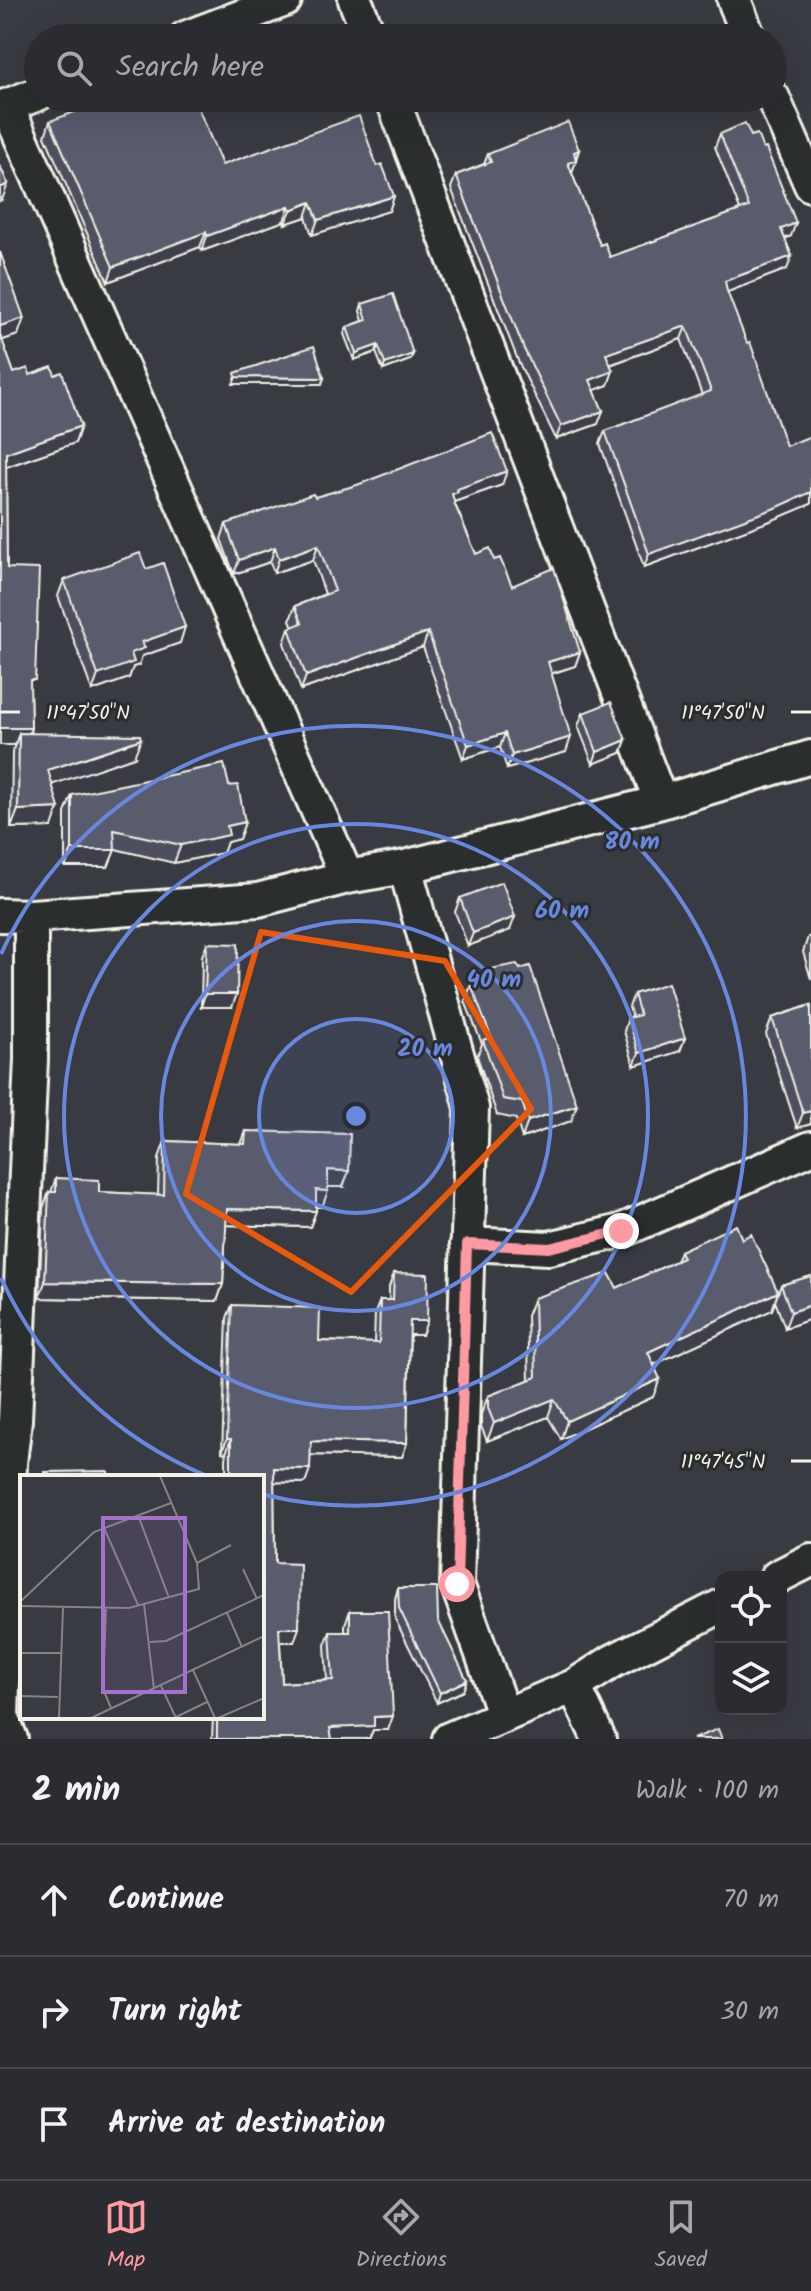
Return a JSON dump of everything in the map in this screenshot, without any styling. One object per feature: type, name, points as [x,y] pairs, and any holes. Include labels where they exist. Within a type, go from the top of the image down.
[{"type":"street","points":[[222,24],[285,0]]},
{"type":"street","points":[[355,0],[364,24]]},
{"type":"street","points":[[734,0],[743,24]]},
{"type":"street","points":[[24,99],[3,107],[347,877]]},
{"type":"street","points":[[397,112],[661,802]]},
{"type":"street","points":[[779,112],[811,185]]},
{"type":"street","points":[[11,1739],[2,1716],[10,1463],[15,1420],[31,1059],[16,915],[258,900],[347,877],[405,867],[661,802],[811,757]]},
{"type":"street","points":[[405,867],[472,1108],[457,1584],[504,1716]]},
{"type":"street","points":[[467,1244],[549,1248],[621,1231],[811,1148]]},
{"type":"street","points":[[787,1572],[811,1560]]},
{"type":"street","points":[[449,1739],[574,1686],[613,1661],[715,1609]]},
{"type":"street","points":[[574,1686],[599,1739]]},
{"type":"highlighted area","points":[[261,932],[445,961],[531,1109],[351,1292],[186,1194]]},
{"type":"building","points":[[74,112],[200,112],[222,165],[359,116],[377,166],[382,164],[394,196],[318,220],[311,202],[291,210],[289,206],[207,236],[206,232],[113,267],[50,121]]},
{"type":"building","points":[[568,122],[579,150],[574,152],[576,160],[568,163],[600,245],[605,243],[610,257],[749,207],[720,134],[745,123],[751,136],[757,134],[763,149],[766,148],[796,223],[781,229],[792,256],[725,281],[786,446],[811,436],[811,492],[649,554],[605,431],[711,391],[686,326],[606,354],[613,371],[590,380],[603,411],[561,426],[524,349],[456,175],[491,162],[488,154]]},
{"type":"building","points":[[0,166],[8,184],[0,188]]},
{"type":"building","points":[[0,252],[24,318],[0,326]]},
{"type":"building","points":[[393,294],[413,354],[385,364],[378,345],[356,353],[347,327],[367,320],[362,304]]},
{"type":"building","points":[[0,334],[14,373],[28,368],[30,375],[52,367],[55,375],[62,372],[81,426],[6,453],[7,568],[39,569],[35,680],[30,680],[31,728],[0,728]]},
{"type":"building","points":[[314,346],[324,378],[236,377],[235,373]]},
{"type":"building","points":[[492,433],[507,471],[457,489],[458,492],[452,494],[455,505],[476,554],[490,548],[494,560],[500,558],[512,586],[554,568],[580,652],[548,662],[571,737],[512,755],[505,733],[468,745],[428,632],[306,676],[289,628],[302,623],[295,606],[335,591],[318,545],[279,559],[275,547],[239,560],[226,524],[313,494],[315,497],[357,485]]},
{"type":"building","points":[[140,553],[146,569],[163,563],[185,627],[142,642],[145,648],[131,653],[134,662],[98,675],[64,580]]},
{"type":"building","points":[[611,702],[626,740],[597,752],[583,713]]},
{"type":"building","points":[[19,733],[140,735],[141,739],[48,770],[59,808],[18,810]]},
{"type":"building","points":[[224,764],[229,786],[238,785],[245,822],[227,826],[229,835],[181,845],[114,830],[115,850],[72,850],[72,795]]},
{"type":"building","points":[[502,882],[515,917],[473,933],[460,898]]},
{"type":"building","points":[[207,943],[238,944],[237,994],[205,994]]},
{"type":"building","points":[[517,964],[520,969],[530,966],[577,1105],[528,1121],[522,1102],[503,1099],[483,1040],[491,1037],[471,985],[484,981],[484,970]]},
{"type":"building","points":[[668,983],[685,1038],[639,1053],[628,1018],[640,1015],[634,994]]},
{"type":"building","points":[[811,1005],[811,1111],[803,1113],[772,1018]]},
{"type":"building","points":[[246,1131],[350,1134],[349,1171],[328,1170],[328,1191],[316,1190],[316,1211],[227,1209],[223,1284],[45,1282],[49,1192],[56,1192],[56,1178],[99,1180],[99,1192],[164,1195],[165,1141],[245,1144]]},
{"type":"building","points":[[736,1225],[742,1239],[751,1234],[778,1292],[648,1352],[660,1379],[567,1421],[554,1399],[494,1423],[488,1408],[488,1396],[536,1377],[534,1298],[609,1273],[617,1288],[683,1258],[680,1251]]},
{"type":"building","points":[[394,1273],[428,1274],[427,1321],[410,1321],[407,1443],[311,1441],[310,1469],[274,1468],[275,1563],[300,1564],[299,1628],[279,1628],[282,1683],[333,1680],[330,1632],[350,1632],[350,1611],[388,1611],[393,1716],[374,1717],[374,1726],[330,1728],[332,1739],[217,1739],[217,1719],[264,1719],[264,1475],[231,1475],[231,1439],[227,1439],[232,1305],[320,1308],[319,1341],[379,1343],[380,1300],[393,1300]]},
{"type":"building","points":[[811,1276],[811,1305],[791,1312],[781,1285]]},
{"type":"building","points":[[108,1471],[108,1475],[46,1475],[45,1472]]},
{"type":"building","points":[[398,1588],[437,1588],[438,1620],[467,1680],[440,1693],[399,1608]]},
{"type":"building","points":[[718,1729],[722,1739],[693,1739]]},
{"type":"route","points":[[457,1584],[467,1244],[549,1248],[621,1231]]}]
